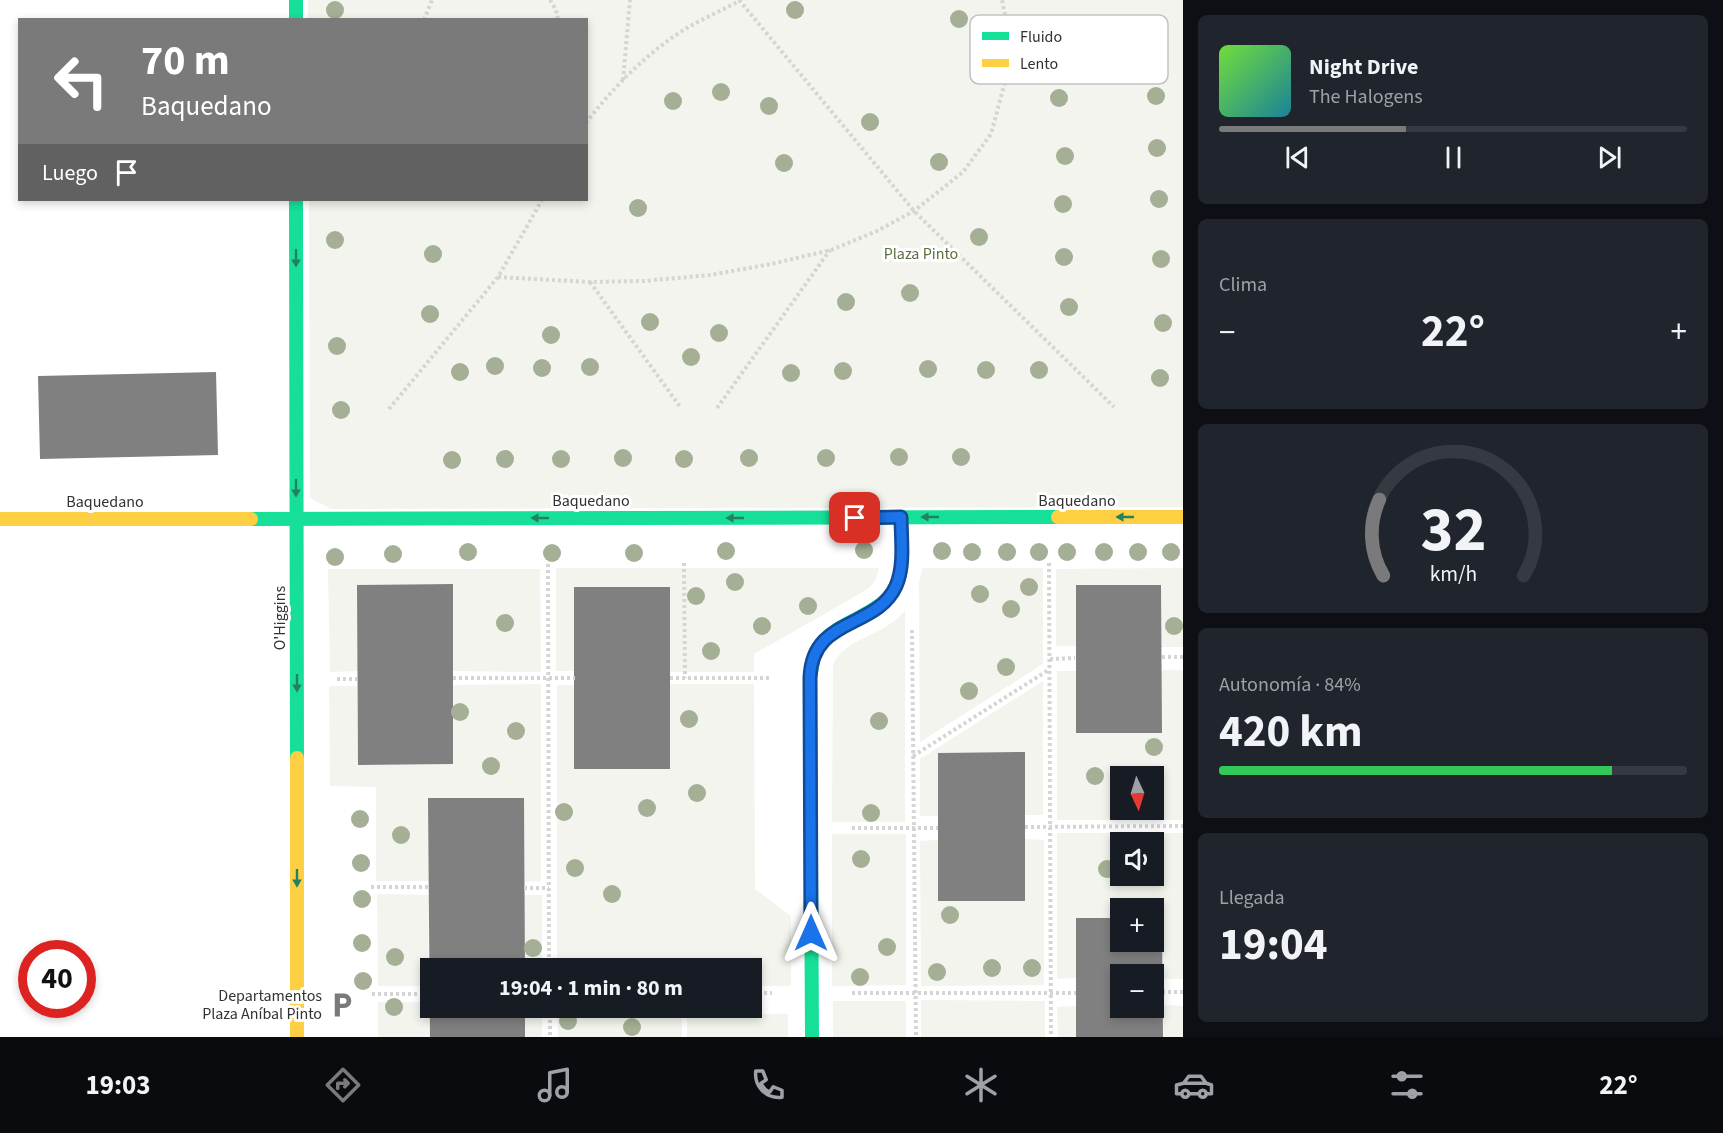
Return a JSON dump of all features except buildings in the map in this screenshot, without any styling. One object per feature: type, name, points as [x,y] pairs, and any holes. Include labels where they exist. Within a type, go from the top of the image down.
[{"type":"street","points":[[296,0],[296,18]]},
{"type":"street","name":"O'Higgins","points":[[296,201],[297,1037]]},
{"type":"street","points":[[812,1037],[810,678],[812,660],[825,638],[881,605],[897,586],[901,563],[901,517]]},
{"type":"street","name":"Baquedano","points":[[0,519],[1183,517]]},
{"type":"path","points":[[424,18],[432,0]]},
{"type":"path","points":[[549,0],[556,10],[558,18]]},
{"type":"path","points":[[623,81],[630,0]]},
{"type":"path","points":[[588,121],[647,58],[686,28],[740,0],[914,211],[1114,407]]},
{"type":"path","points":[[1002,0],[1005,15]]},
{"type":"path","points":[[498,277],[589,282],[644,281],[710,275],[831,250],[876,231],[914,211],[963,172],[991,134],[1004,84]]},
{"type":"path","points":[[389,409],[498,277],[541,201]]},
{"type":"path","points":[[717,408],[831,250]]},
{"type":"path","points":[[589,282],[681,408]]},
{"type":"path","points":[[684,563],[685,678]]},
{"type":"path","points":[[1049,563],[1051,1037]]},
{"type":"path","points":[[548,564],[549,958]]},
{"type":"path","points":[[912,620],[916,1037]]},
{"type":"path","points":[[1162,657],[1183,657]]},
{"type":"path","points":[[1050,658],[1075,658]]},
{"type":"path","points":[[913,756],[1050,669]]},
{"type":"path","points":[[453,678],[575,678]]},
{"type":"path","points":[[670,678],[810,678]]},
{"type":"path","points":[[335,679],[357,679]]},
{"type":"path","points":[[1025,827],[1183,826]]},
{"type":"path","points":[[811,828],[938,828]]},
{"type":"path","points":[[371,887],[429,887]]},
{"type":"path","points":[[524,888],[549,888]]},
{"type":"path","points":[[1164,992],[1183,992]]},
{"type":"path","points":[[762,993],[1076,993]]},
{"type":"path","points":[[372,994],[420,994]]},
{"type":"path","points":[[550,1018],[550,1037]]},
{"type":"green space","name":"Plaza Pinto","points":[[308,0],[1183,0],[1183,507],[331,509],[310,498],[309,201],[588,201],[588,18],[308,18]]},
{"type":"green space","points":[[556,568],[879,568],[875,581],[868,589],[754,654],[754,672],[670,672],[670,587],[574,671],[556,671]]},
{"type":"green space","points":[[922,568],[1043,568],[1043,664],[920,742],[919,583]]},
{"type":"green space","points":[[1183,568],[1183,647],[1161,647],[1161,585],[1076,585],[1076,646],[1056,646],[1056,569]]},
{"type":"green space","points":[[328,569],[540,569],[541,672],[453,671],[452,584],[358,585],[358,671],[330,672]]},
{"type":"green space","points":[[905,610],[905,822],[832,822],[833,665],[846,649],[888,625]]},
{"type":"green space","points":[[1161,670],[1183,670],[1183,820],[1164,820],[1164,766],[1110,766],[1110,820],[1057,820],[1057,671],[1076,671],[1076,733],[1162,733]]},
{"type":"green space","points":[[1043,681],[1043,815],[1025,815],[1024,752],[938,753],[938,816],[920,816],[920,759]]},
{"type":"green space","points":[[541,684],[541,881],[525,882],[524,798],[429,798],[429,881],[376,881],[376,787],[330,786],[329,686],[357,686],[358,765],[452,764],[453,685]]},
{"type":"green space","points":[[670,684],[754,684],[755,889],[791,916],[791,986],[762,986],[762,958],[557,958],[557,685],[575,685],[670,769]]},
{"type":"green space","points":[[1057,833],[1110,833],[1110,886],[1164,886],[1164,833],[1183,833],[1183,979],[1164,979],[1164,898],[1110,898],[1110,918],[1076,918],[1076,978],[1057,979]]},
{"type":"green space","points":[[832,834],[906,834],[906,985],[832,986]]},
{"type":"green space","points":[[1025,839],[1044,840],[1044,985],[921,986],[920,841],[938,840],[939,901],[1025,901]]},
{"type":"green space","points":[[377,894],[429,895],[428,958],[420,958],[420,986],[378,986]]},
{"type":"green space","points":[[524,895],[542,895],[542,958],[525,958]]},
{"type":"green space","points":[[921,1000],[1045,1001],[1045,1037],[921,1037]]},
{"type":"green space","points":[[833,1001],[906,1001],[906,1037],[833,1037]]},
{"type":"green space","points":[[378,1002],[420,1002],[420,1018],[430,1018],[430,1037],[378,1037]]},
{"type":"green space","points":[[1164,1005],[1183,1006],[1183,1037],[1163,1037]]},
{"type":"green space","points":[[1076,1006],[1076,1037],[1058,1037],[1057,1007]]},
{"type":"green space","points":[[762,1014],[788,1014],[788,1037],[687,1037],[687,1018],[762,1018]]},
{"type":"green space","points":[[525,1018],[542,1018],[542,1037],[525,1037]]},
{"type":"green space","points":[[557,1018],[682,1018],[682,1037],[558,1037]]},
{"type":"traffic: fast","points":[[296,0],[296,18]]},
{"type":"traffic: fast","points":[[296,201],[297,758]]},
{"type":"traffic: fast","points":[[812,1037],[811,669],[818,648],[830,635],[874,609],[892,593],[898,581],[901,566],[901,517]]},
{"type":"traffic: fast","points":[[251,519],[1058,517]]},
{"type":"traffic: slow","points":[[1058,517],[1183,517]]},
{"type":"traffic: slow","points":[[0,519],[251,519]]},
{"type":"traffic: slow","points":[[297,758],[297,1037]]},
{"type":"place","name":"Departamentos Plaza Aníbal Pinto","points":[[342,1005]]},
{"type":"route","points":[[811,933],[810,671],[812,660],[825,638],[887,600],[897,586],[901,563],[901,517],[855,518]]}]
